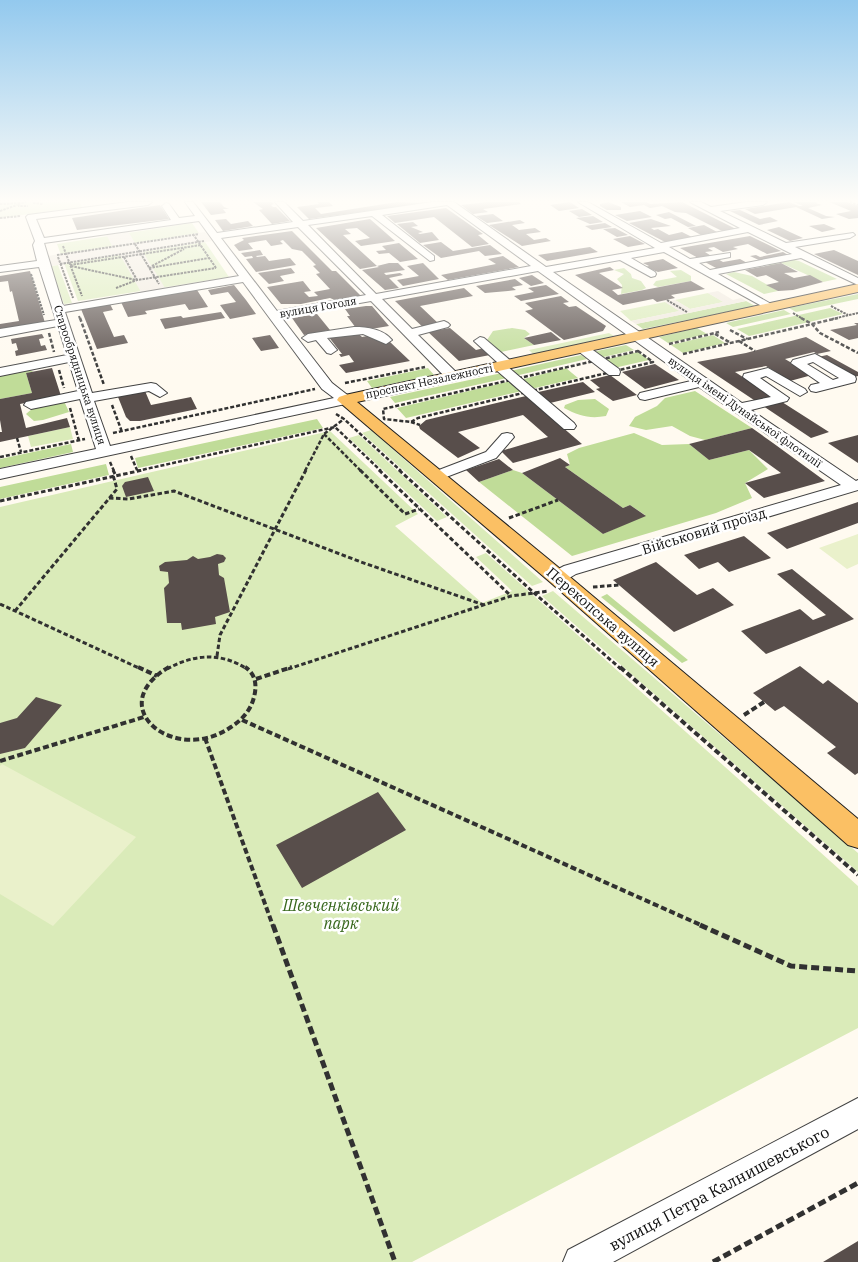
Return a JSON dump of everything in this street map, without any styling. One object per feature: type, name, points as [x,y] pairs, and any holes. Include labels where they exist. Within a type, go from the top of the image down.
[{"type":"main road","name":"проспект Незалежності","points":[[345,400],[858,288]]},
{"type":"main road","name":"Перекопська вулиця","points":[[345,400],[563,583],[858,836]]},
{"type":"street","points":[[0,269],[42,261]]},
{"type":"street","name":"Старообрядницька вулиця","points":[[42,261],[98,436],[108,458]]},
{"type":"street","points":[[231,261],[247,278],[327,386],[345,400]]},
{"type":"street","points":[[338,261],[452,376]]},
{"type":"street","points":[[531,261],[636,336]]},
{"type":"street","name":"вулиця Гоголя","points":[[273,315],[324,310],[374,297],[596,261]]},
{"type":"street","points":[[628,261],[650,274]]},
{"type":"street","points":[[689,262],[695,261]]},
{"type":"street","points":[[709,273],[772,261]]},
{"type":"street","points":[[814,261],[858,282]]},
{"type":"street","points":[[689,262],[769,307]]},
{"type":"street","points":[[0,333],[60,316],[75,305],[247,278]]},
{"type":"street","points":[[410,332],[444,326]]},
{"type":"street","points":[[292,341],[354,330],[379,333],[386,340]]},
{"type":"street","points":[[319,336],[330,350]]},
{"type":"street","name":"вулиця імені Дунайської флотилії","points":[[636,336],[855,486]]},
{"type":"street","points":[[480,340],[503,365],[569,426]]},
{"type":"street","points":[[582,348],[614,372]]},
{"type":"street","points":[[0,372],[73,357]]},
{"type":"street","points":[[782,398],[749,377],[768,372],[800,392]]},
{"type":"street","points":[[645,396],[702,382]]},
{"type":"street","points":[[31,405],[152,387],[160,393]]},
{"type":"street","points":[[740,408],[816,388],[828,395],[833,388]]},
{"type":"street","name":"проспект Незалежності","points":[[0,474],[108,458],[345,400]]},
{"type":"street","points":[[436,476],[491,455],[507,437]]},
{"type":"street","points":[[799,449],[818,443]]},
{"type":"street","name":"Військовий проїзд","points":[[563,583],[570,570],[855,486]]},
{"type":"street","name":"вулиця Петра Калнишевського","points":[[580,1262],[858,1113]]},
{"type":"path","points":[[59,261],[122,431],[327,386],[430,366]]},
{"type":"path","points":[[69,261],[83,299],[75,305]]},
{"type":"path","points":[[60,264],[88,261]]},
{"type":"path","points":[[126,261],[141,286]]},
{"type":"path","points":[[145,261],[162,289]]},
{"type":"path","points":[[149,268],[162,261]]},
{"type":"path","points":[[149,268],[192,261]]},
{"type":"path","points":[[212,261],[220,274]]},
{"type":"path","points":[[70,264],[137,280],[216,268]]},
{"type":"path","points":[[667,300],[687,312]]},
{"type":"path","points":[[831,306],[849,315]]},
{"type":"path","points":[[682,355],[858,313]]},
{"type":"path","points":[[812,324],[820,333],[858,353]]},
{"type":"path","points":[[730,330],[746,339]]},
{"type":"path","points":[[715,333],[731,343]]},
{"type":"path","points":[[739,341],[755,351]]},
{"type":"path","points":[[217,656],[220,635],[324,434],[344,419],[533,592],[858,875]]},
{"type":"path","points":[[411,422],[420,425]]},
{"type":"path","points":[[0,501],[335,427]]},
{"type":"path","points":[[335,427],[418,509],[511,596]]},
{"type":"path","points":[[324,434],[405,514],[418,509]]},
{"type":"path","points":[[0,457],[98,436]]},
{"type":"path","points":[[17,438],[21,452]]},
{"type":"path","points":[[15,611],[117,488],[108,458]]},
{"type":"path","points":[[133,460],[136,470]]},
{"type":"path","points":[[109,498],[129,499],[174,491],[361,562],[484,605]]},
{"type":"path","points":[[509,518],[558,500]]},
{"type":"path","points":[[502,512],[516,524]]},
{"type":"path","points":[[256,680],[511,596],[563,583],[619,585]]},
{"type":"path","points":[[0,604],[157,676]]},
{"type":"path","points":[[201,656],[217,656],[234,660],[248,668],[256,680],[258,693],[253,707],[242,720],[225,731],[205,738],[189,740],[174,738],[161,734],[151,727],[144,717],[142,703],[147,689],[157,676],[170,666],[185,660],[201,656]]},
{"type":"path","points":[[741,717],[764,702]]},
{"type":"path","points":[[0,761],[144,717]]},
{"type":"path","points":[[242,720],[791,966],[858,971]]},
{"type":"path","points":[[205,738],[395,1262]]},
{"type":"path","points":[[713,1262],[858,1183]]},
{"type":"green space","points":[[63,261],[218,261],[229,277],[78,301]]},
{"type":"green space","points":[[799,261],[837,279],[823,282],[781,263],[770,266],[759,262]]},
{"type":"green space","points":[[58,265],[72,303],[64,304],[51,266]]},
{"type":"green space","points":[[624,268],[631,274],[632,278],[641,281],[646,288],[621,294],[622,285],[617,279],[624,274],[614,270]]},
{"type":"green space","points":[[681,270],[691,276],[691,281],[658,287],[653,285],[656,281],[677,277],[670,271]]},
{"type":"green space","points":[[734,272],[752,276],[778,291],[764,294],[726,274]]},
{"type":"green space","points":[[708,293],[724,302],[690,309],[675,300]]},
{"type":"green space","points":[[858,294],[858,299],[796,312],[789,308]]},
{"type":"green space","points":[[746,301],[755,306],[643,329],[636,324]]},
{"type":"green space","points":[[665,302],[680,311],[631,321],[620,311]]},
{"type":"green space","points":[[830,308],[843,314],[749,336],[737,329]]},
{"type":"green space","points":[[784,310],[791,314],[733,327],[726,323]]},
{"type":"green space","points":[[512,328],[525,330],[530,334],[524,338],[534,345],[501,352],[492,347],[487,340],[493,331]]},
{"type":"green space","points":[[697,328],[707,334],[668,343],[659,337]]},
{"type":"green space","points":[[609,333],[614,336],[533,354],[529,350]]},
{"type":"green space","points":[[713,335],[725,343],[683,353],[671,345]]},
{"type":"green space","points":[[626,345],[634,350],[599,358],[592,352]]},
{"type":"green space","points":[[638,352],[649,360],[614,368],[603,360]]},
{"type":"green space","points":[[581,355],[587,359],[515,376],[510,371]]},
{"type":"green space","points":[[22,368],[33,372],[26,373],[32,393],[0,399],[0,373]]},
{"type":"green space","points":[[428,368],[434,375],[372,388],[367,381]]},
{"type":"green space","points":[[566,368],[578,378],[531,389],[520,380]]},
{"type":"green space","points":[[502,373],[507,378],[395,403],[390,397]]},
{"type":"green space","points":[[511,381],[522,391],[406,418],[397,408]]},
{"type":"green space","points":[[695,391],[752,428],[705,440],[690,436],[672,426],[646,430],[629,426],[635,417],[657,406],[665,398]]},
{"type":"green space","points":[[595,399],[609,409],[606,416],[585,416],[564,408],[565,405],[578,400]]},
{"type":"green space","points":[[64,401],[69,412],[34,421],[26,414],[39,406]]},
{"type":"green space","points":[[317,419],[323,428],[138,468],[135,458]]},
{"type":"green space","points":[[70,427],[73,439],[31,447],[28,436]]},
{"type":"green space","points":[[371,430],[543,582],[532,586],[362,433]]},
{"type":"green space","name":"Шевченківський парк","points":[[330,431],[418,514],[395,526],[482,603],[512,591],[476,557],[486,553],[858,886],[858,1028],[412,1262],[0,1262],[0,507]]},
{"type":"green space","points":[[634,433],[662,445],[689,444],[709,460],[749,450],[768,469],[745,483],[752,498],[716,513],[572,556],[479,482],[513,470],[522,473],[603,534],[645,515],[630,505],[623,508],[565,467],[570,465],[567,454],[579,448]]},
{"type":"green space","points":[[359,435],[447,517],[437,521],[349,438]]},
{"type":"green space","points":[[71,444],[73,452],[0,468],[0,459]]},
{"type":"green space","points":[[106,464],[109,475],[0,499],[0,487]]},
{"type":"green space","points":[[858,534],[858,564],[847,569],[819,548]]},
{"type":"green space","points":[[553,591],[858,853],[858,872],[542,596]]},
{"type":"green space","points":[[607,594],[688,660],[682,663],[601,597]]},
{"type":"green space","points":[[2,764],[136,837],[53,926],[0,894],[0,766]]},
{"type":"shaded area","points":[[49,261],[83,261],[51,266]]},
{"type":"shaded area","points":[[123,261],[148,261],[165,288],[141,292]]},
{"type":"shaded area","points":[[718,291],[733,300],[741,298],[746,301],[636,324],[631,321],[679,311],[665,302],[669,301],[675,300],[690,309],[723,302],[708,293]]},
{"type":"building","points":[[247,261],[292,261],[296,265],[256,272]]},
{"type":"building","points":[[312,261],[322,261],[332,271],[336,271],[361,296],[337,301],[330,298],[301,304],[281,304],[267,287],[303,281],[311,291],[304,292],[309,297],[318,296],[314,292],[330,289],[316,274],[320,273],[313,266],[316,265]]},
{"type":"building","points":[[351,261],[371,261],[377,266],[360,269]]},
{"type":"building","points":[[491,261],[510,261],[519,267],[448,280],[441,275],[496,264]]},
{"type":"building","points":[[666,261],[678,268],[658,272],[645,267],[649,266],[643,263]]},
{"type":"building","points":[[703,261],[743,261],[749,264],[718,269]]},
{"type":"building","points":[[828,261],[858,261],[858,275]]},
{"type":"building","points":[[398,263],[405,270],[384,273],[386,275],[400,273],[403,275],[389,278],[399,288],[385,290],[362,270],[379,267],[377,266]]},
{"type":"building","points":[[423,263],[439,279],[403,286],[397,280],[419,276],[407,266]]},
{"type":"building","points":[[781,263],[798,272],[784,273],[794,278],[810,275],[823,282],[793,290],[778,291],[766,285],[779,282],[766,275],[757,277],[745,270]]},
{"type":"building","points":[[610,267],[614,270],[599,273],[623,288],[612,290],[618,295],[691,281],[705,289],[671,295],[675,298],[657,302],[653,299],[623,305],[575,275]]},
{"type":"building","points":[[291,268],[295,273],[280,276],[284,281],[269,284],[258,273]]},
{"type":"building","points":[[30,271],[45,323],[0,330],[0,324],[19,321],[8,281],[0,282],[0,276]]},
{"type":"building","points":[[532,275],[544,283],[531,286],[519,278]]},
{"type":"building","points":[[515,279],[523,285],[512,287],[516,290],[485,293],[476,286]]},
{"type":"building","points":[[234,285],[256,314],[230,319],[220,305],[236,302],[228,292],[211,295],[208,290]]},
{"type":"building","points":[[546,285],[559,294],[521,301],[514,296],[534,292],[528,288]]},
{"type":"building","points":[[464,288],[473,296],[420,306],[440,325],[434,326],[438,330],[450,328],[476,350],[484,348],[490,355],[459,361],[395,301]]},
{"type":"building","points":[[197,290],[208,307],[189,310],[185,304],[145,311],[147,314],[128,317],[121,302]]},
{"type":"building","points":[[561,296],[569,302],[563,303],[569,307],[576,306],[606,326],[603,331],[564,340],[525,311],[533,309],[525,303]]},
{"type":"building","points":[[110,304],[113,310],[103,312],[114,337],[124,335],[128,343],[97,349],[81,309]]},
{"type":"building","points":[[372,306],[389,326],[365,330],[356,328],[347,316],[350,316],[345,309]]},
{"type":"building","points":[[221,312],[225,318],[165,329],[160,319],[181,316],[183,318]]},
{"type":"building","points":[[317,314],[330,330],[304,335],[292,318]]},
{"type":"building","points":[[854,323],[858,323],[858,338],[849,340],[830,330],[857,325]]},
{"type":"building","points":[[356,331],[362,337],[377,334],[389,341],[410,361],[346,373],[339,365],[354,362],[349,355],[341,357],[339,354],[342,354],[328,336]]},
{"type":"building","points":[[551,332],[561,340],[534,345],[524,338]]},
{"type":"building","points":[[42,334],[44,338],[39,339],[41,346],[45,345],[47,350],[16,356],[15,351],[18,350],[16,343],[12,344],[11,339]]},
{"type":"building","points":[[270,335],[279,348],[261,351],[252,338]]},
{"type":"building","points":[[806,337],[831,351],[817,354],[814,352],[785,359],[812,375],[790,381],[766,366],[735,372],[829,432],[811,438],[697,362],[746,353]]},
{"type":"building","points":[[827,355],[858,372],[858,376],[854,377],[818,357]]},
{"type":"building","points":[[655,364],[679,380],[645,389],[622,372]]},
{"type":"building","points":[[52,368],[61,396],[20,404],[26,428],[67,418],[70,427],[0,442],[0,432],[2,432],[0,399],[32,393],[26,373]]},
{"type":"building","points":[[610,375],[637,395],[613,401],[596,389],[600,388],[590,380]]},
{"type":"building","points":[[583,382],[595,392],[546,404],[534,393]]},
{"type":"building","points":[[145,391],[151,405],[191,397],[197,409],[140,421],[130,421],[126,417],[118,397]]},
{"type":"building","points":[[526,396],[582,444],[513,463],[501,451],[548,437],[523,415],[458,432],[480,448],[458,458],[420,429],[419,426],[426,420]]},
{"type":"building","points":[[752,428],[825,481],[764,498],[745,483],[781,473],[749,450],[709,460],[689,444]]},
{"type":"building","points":[[858,435],[858,463],[828,443]]},
{"type":"building","points":[[560,458],[570,465],[565,467],[623,508],[630,505],[646,516],[603,534],[522,473]]},
{"type":"building","points":[[499,459],[513,470],[479,482],[466,470]]},
{"type":"building","points":[[148,477],[154,491],[126,497],[122,486],[125,482]]},
{"type":"building","points":[[858,502],[858,523],[787,549],[767,533]]},
{"type":"building","points":[[744,536],[771,558],[729,572],[718,562],[699,569],[684,555]]},
{"type":"building","points":[[217,554],[223,555],[226,558],[224,562],[218,564],[219,575],[224,578],[230,612],[215,617],[216,624],[182,630],[181,623],[167,623],[164,588],[169,583],[168,572],[160,571],[159,566],[165,562],[187,560],[193,556],[198,559]]},
{"type":"building","points":[[656,562],[697,595],[713,588],[734,605],[674,632],[613,580]]},
{"type":"building","points":[[792,569],[854,619],[766,654],[741,631],[800,609],[813,620],[826,615],[777,574]]},
{"type":"building","points":[[800,666],[823,684],[828,680],[858,703],[858,773],[855,775],[827,753],[836,747],[784,706],[775,711],[753,693]]},
{"type":"building","points":[[36,697],[62,705],[25,748],[0,754],[0,723],[17,718]]},
{"type":"building","points":[[378,792],[406,830],[302,888],[276,845]]},
{"type":"building","points":[[858,1241],[858,1262],[823,1262]]}]
